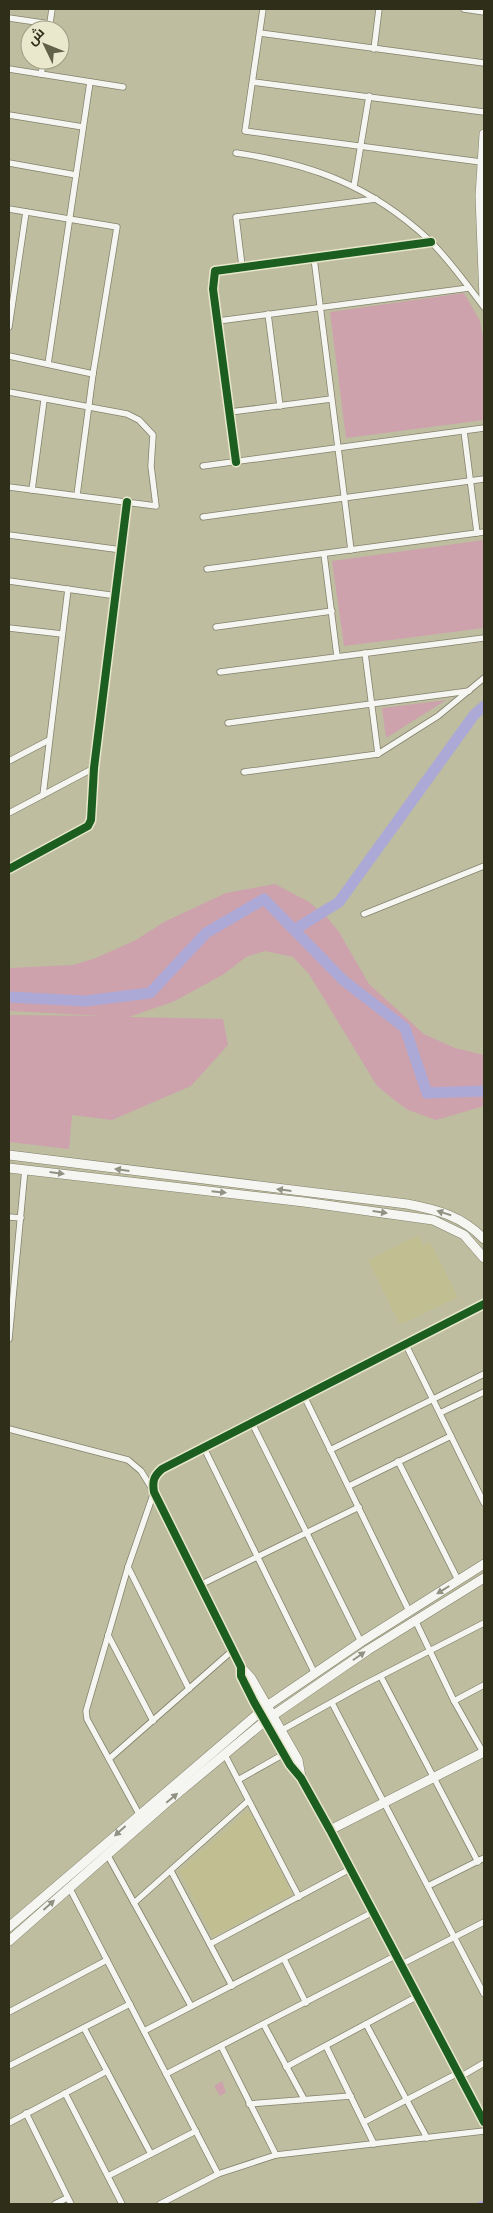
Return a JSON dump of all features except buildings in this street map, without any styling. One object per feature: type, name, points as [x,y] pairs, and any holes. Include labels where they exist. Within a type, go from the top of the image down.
[{"type":"main road","points":[[484,134],[481,162],[480,231],[484,299]]},
{"type":"main road","points":[[9,1155],[407,1204],[455,1216],[471,1226],[484,1239]]},
{"type":"main road","points":[[9,1168],[304,1202],[433,1220],[464,1235],[484,1258]]},
{"type":"main road","points":[[154,1184],[155,1174]]},
{"type":"main road","points":[[283,1747],[273,1716],[264,1709],[241,1676],[241,1666],[154,1492],[152,1485],[157,1473],[484,1304]]},
{"type":"main road","points":[[9,1927],[264,1709],[361,1642],[484,1564]]},
{"type":"main road","points":[[9,1940],[107,1854],[265,1721],[368,1650],[484,1578]]},
{"type":"main road","points":[[256,1695],[270,1701],[284,1694]]},
{"type":"main road","points":[[237,1732],[253,1715],[256,1695]]},
{"type":"main road","points":[[283,1747],[282,1730],[279,1722],[280,1716],[299,1698]]},
{"type":"main road","points":[[264,1709],[265,1721],[283,1747],[330,1830],[416,1997],[484,2122]]},
{"type":"main road","points":[[244,1739],[257,1732],[264,1732],[298,1760],[301,1778]]},
{"type":"main road","points":[[330,1830],[384,1804],[432,1777],[484,1753]]},
{"type":"street","points":[[263,9],[245,131],[481,162]]},
{"type":"street","points":[[374,49],[379,9]]},
{"type":"street","points":[[464,9],[484,12]]},
{"type":"street","points":[[260,33],[484,63]]},
{"type":"street","points":[[9,69],[124,86]]},
{"type":"street","points":[[41,74],[42,70]]},
{"type":"street","points":[[48,364],[90,82]]},
{"type":"street","points":[[252,82],[484,112]]},
{"type":"street","points":[[354,186],[369,96]]},
{"type":"street","points":[[9,115],[84,127]]},
{"type":"street","points":[[236,153],[292,163],[316,170],[354,186],[376,199],[431,242],[484,307]]},
{"type":"street","points":[[9,164],[76,175]]},
{"type":"street","points":[[242,266],[236,217],[376,199]]},
{"type":"street","points":[[9,209],[117,227],[93,374],[77,495]]},
{"type":"street","points":[[9,327],[26,212]]},
{"type":"street","points":[[236,462],[214,289],[214,274],[218,270],[242,266],[431,242]]},
{"type":"street","points":[[314,258],[351,550]]},
{"type":"street","points":[[218,321],[469,288]]},
{"type":"street","points":[[268,314],[280,406]]},
{"type":"street","points":[[9,356],[93,374]]},
{"type":"street","points":[[9,392],[127,414],[139,420],[153,435],[151,466],[156,506],[9,487]]},
{"type":"street","points":[[230,412],[331,399]]},
{"type":"street","points":[[32,490],[44,400]]},
{"type":"street","points":[[203,466],[484,428]]},
{"type":"street","points":[[464,431],[477,533]]},
{"type":"street","points":[[203,517],[484,479]]},
{"type":"street","points":[[9,869],[88,826],[91,820],[94,768],[117,596],[127,502]]},
{"type":"street","points":[[207,569],[484,532]]},
{"type":"street","points":[[9,535],[122,550]]},
{"type":"street","points":[[324,554],[337,656]]},
{"type":"street","points":[[9,582],[117,596]]},
{"type":"street","points":[[44,795],[68,589]]},
{"type":"street","points":[[216,627],[332,611]]},
{"type":"street","points":[[9,628],[62,634]]},
{"type":"street","points":[[220,672],[484,638]]},
{"type":"street","points":[[366,653],[378,754]]},
{"type":"street","points":[[244,772],[378,754],[438,716],[471,691],[484,678]]},
{"type":"street","points":[[228,723],[471,691]]},
{"type":"street","points":[[9,761],[49,740]]},
{"type":"street","points":[[9,814],[94,768]]},
{"type":"street","points":[[364,914],[484,866]]},
{"type":"street","points":[[9,1339],[25,1170]]},
{"type":"street","points":[[9,1217],[21,1218]]},
{"type":"street","points":[[406,1344],[484,1500]]},
{"type":"street","points":[[330,1450],[483,1377]]},
{"type":"street","points":[[440,1412],[484,1392]]},
{"type":"street","points":[[304,1396],[409,1611]]},
{"type":"street","points":[[252,1423],[361,1642]]},
{"type":"street","points":[[9,1429],[120,1457],[135,1464],[154,1492],[128,1567],[86,1711],[87,1719],[139,1814]]},
{"type":"street","points":[[349,1486],[451,1436]]},
{"type":"street","points":[[204,1448],[256,1558],[315,1674]]},
{"type":"street","points":[[398,1461],[458,1580]]},
{"type":"street","points":[[200,1585],[359,1507]]},
{"type":"street","points":[[128,1567],[189,1689]]},
{"type":"street","points":[[415,1620],[454,1701],[484,1753]]},
{"type":"street","points":[[282,1730],[484,1623]]},
{"type":"street","points":[[108,1635],[153,1721]]},
{"type":"street","points":[[109,1759],[233,1650]]},
{"type":"street","points":[[381,1677],[478,1862]]},
{"type":"street","points":[[454,1701],[484,1685]]},
{"type":"street","points":[[332,1702],[484,1994]]},
{"type":"street","points":[[238,1780],[283,1747]]},
{"type":"street","points":[[225,1755],[247,1802],[299,1897]]},
{"type":"street","points":[[134,1903],[247,1802]]},
{"type":"street","points":[[107,1854],[191,2006]]},
{"type":"street","points":[[428,1886],[484,1858]]},
{"type":"street","points":[[210,1944],[350,1869]]},
{"type":"street","points":[[171,1871],[232,1986]]},
{"type":"street","points":[[69,1887],[218,2174]]},
{"type":"street","points":[[144,2031],[372,1912]]},
{"type":"street","points":[[400,1965],[484,1922]]},
{"type":"street","points":[[166,2074],[395,1956]]},
{"type":"street","points":[[284,1959],[306,2003]]},
{"type":"street","points":[[9,2012],[106,1960]]},
{"type":"street","points":[[286,2067],[416,1997]]},
{"type":"street","points":[[9,2066],[130,2004]]},
{"type":"street","points":[[366,2024],[427,2138]]},
{"type":"street","points":[[264,2025],[304,2099]]},
{"type":"street","points":[[84,2028],[151,2154]]},
{"type":"street","points":[[221,2046],[276,2154]]},
{"type":"street","points":[[326,2046],[374,2144]]},
{"type":"street","points":[[364,2122],[484,2063]]},
{"type":"street","points":[[9,2122],[107,2071]]},
{"type":"street","points":[[65,2093],[122,2204]]},
{"type":"street","points":[[249,2104],[351,2096]]},
{"type":"street","points":[[26,2114],[71,2204]]},
{"type":"street","points":[[108,2176],[196,2131]]},
{"type":"street","points":[[160,2204],[218,2174],[276,2154],[484,2131]]},
{"type":"street","points":[[55,2204],[68,2198]]},
{"type":"shaded area","points":[[464,293],[480,321],[484,342],[484,420],[346,438],[330,312]]},
{"type":"shaded area","points":[[484,540],[484,628],[344,646],[332,561]]},
{"type":"shaded area","points":[[446,700],[386,738],[382,708]]},
{"type":"shaded area","points":[[275,884],[309,902],[326,916],[339,932],[369,984],[424,1034],[455,1048],[484,1055],[484,1106],[436,1120],[408,1110],[377,1086],[309,974],[293,957],[265,951],[246,957],[224,974],[175,1001],[129,1017],[223,1019],[228,1045],[191,1086],[112,1120],[72,1115],[69,1149],[9,1142],[9,1015],[103,1016],[9,1011],[9,968],[73,965],[96,958],[136,940],[164,922],[226,893]]},
{"type":"shaded area","points":[[418,1235],[423,1245],[430,1242],[458,1297],[402,1324],[398,1321],[368,1260]]},
{"type":"shaded area","points":[[247,1811],[251,1814],[292,1894],[213,1937],[179,1871]]},
{"type":"shaded area","points":[[222,2081],[226,2092],[220,2096],[214,2086]]},
{"type":"waterway","points":[[294,930],[339,902],[474,715],[484,706]]},
{"type":"waterway","points":[[9,997],[85,1001],[150,993],[206,933],[264,899],[343,980],[405,1028],[427,1093],[484,1091]]},
{"type":"waterway","points":[[477,2204],[484,2201]]},
{"type":"cycle path","points":[[236,462],[213,289],[215,271],[431,242]]},
{"type":"cycle path","points":[[9,869],[88,826],[91,820],[94,768],[127,502]]},
{"type":"cycle path","points":[[484,1304],[162,1469],[155,1476],[153,1485],[154,1492],[241,1667],[241,1676],[254,1702],[290,1765],[301,1778],[330,1830],[484,2122]]}]
